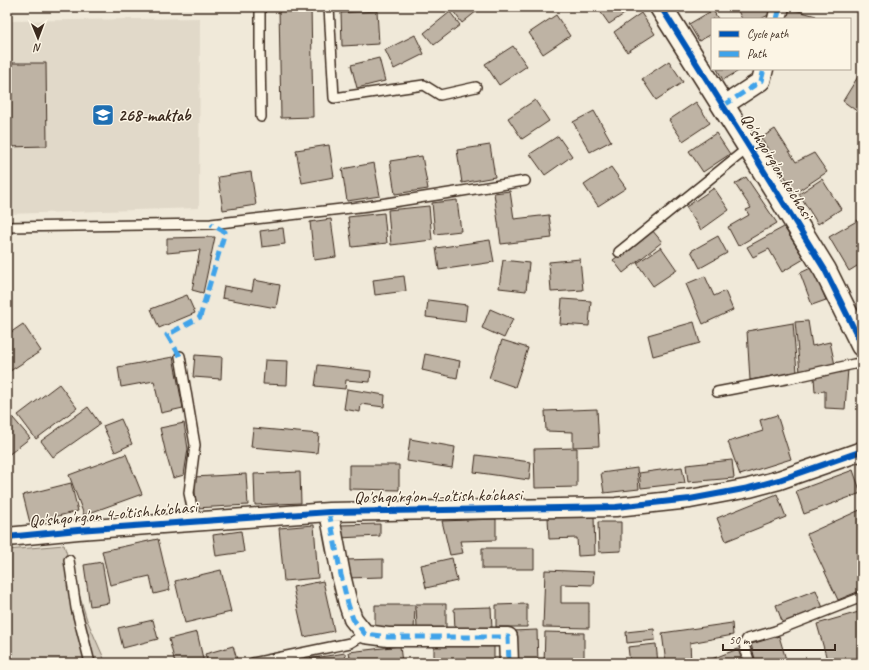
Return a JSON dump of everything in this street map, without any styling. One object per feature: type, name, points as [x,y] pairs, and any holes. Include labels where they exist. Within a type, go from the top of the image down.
[{"type":"street","name":"Qo'shqo'rg'on ko'chasi","points":[[661,7],[825,270],[862,345]]},
{"type":"street","points":[[777,18],[780,7]]},
{"type":"street","points":[[723,106],[761,81],[764,70]]},
{"type":"street","name":"Qo'shqo'rg'on 4-o'tish ko'chasi","points":[[7,537],[78,530],[329,512],[608,508],[690,499],[749,488],[779,480],[862,451]]},
{"type":"street","points":[[329,512],[348,604],[353,619],[365,634],[388,637],[508,637],[509,663]]},
{"type":"lane","points":[[260,7],[261,116]]},
{"type":"lane","points":[[329,7],[334,98],[424,85],[440,95],[476,87]]},
{"type":"lane","points":[[619,252],[749,147]]},
{"type":"lane","points":[[7,227],[211,224],[368,206],[525,181]]},
{"type":"lane","points":[[180,356],[195,445],[190,493],[195,522]]},
{"type":"lane","points":[[717,392],[862,363]]},
{"type":"lane","points":[[69,560],[76,608],[90,663]]},
{"type":"lane","points":[[750,663],[744,645],[747,639],[775,631],[862,597]]},
{"type":"lane","points":[[253,663],[350,643],[365,634]]},
{"type":"shaded area","name":"268-maktab","points":[[200,18],[199,208],[7,214],[7,21]]},
{"type":"shaded area","points":[[64,545],[87,620],[106,663],[7,663],[7,550]]},
{"type":"building","points":[[279,7],[311,7],[313,117],[281,118]]},
{"type":"building","points":[[450,7],[482,7],[462,23]]},
{"type":"building","points":[[597,7],[635,7],[609,24]]},
{"type":"building","points":[[740,7],[767,7],[770,14],[763,18],[742,18],[737,9]]},
{"type":"building","points":[[788,8],[816,16],[815,18],[785,18]]},
{"type":"building","points":[[713,10],[717,18],[711,18],[711,35],[699,41],[689,24]]},
{"type":"building","points":[[377,11],[379,44],[342,46],[341,13]]},
{"type":"building","points":[[450,12],[460,25],[434,45],[424,33]]},
{"type":"building","points":[[641,13],[655,34],[627,52],[614,32]]},
{"type":"building","points":[[556,15],[570,36],[543,54],[529,33]]},
{"type":"building","points":[[415,35],[424,54],[394,69],[385,50]]},
{"type":"building","points":[[513,46],[527,66],[499,85],[485,64]]},
{"type":"building","points":[[379,58],[385,81],[357,88],[351,65]]},
{"type":"building","points":[[669,61],[683,82],[656,100],[642,79]]},
{"type":"building","points":[[7,63],[46,63],[47,146],[7,147]]},
{"type":"building","points":[[718,70],[740,70],[723,80]]},
{"type":"building","points":[[862,70],[862,115],[843,101]]},
{"type":"building","points":[[535,100],[549,121],[522,139],[508,118]]},
{"type":"building","points":[[696,102],[710,123],[683,141],[669,120]]},
{"type":"building","points":[[594,111],[611,141],[590,152],[573,122]]},
{"type":"building","points":[[775,129],[796,162],[814,153],[827,172],[795,193],[761,138]]},
{"type":"building","points":[[716,133],[730,154],[703,172],[689,151]]},
{"type":"building","points":[[558,136],[572,156],[545,175],[530,154]]},
{"type":"building","points":[[329,145],[334,177],[302,183],[296,150]]},
{"type":"building","points":[[490,145],[495,177],[462,183],[457,150]]},
{"type":"building","points":[[422,156],[428,189],[395,194],[390,161]]},
{"type":"building","points":[[374,163],[380,196],[347,201],[342,169]]},
{"type":"building","points":[[611,167],[626,188],[598,206],[584,185]]},
{"type":"building","points":[[251,172],[256,205],[223,210],[218,177]]},
{"type":"building","points":[[746,177],[777,223],[738,246],[728,227],[749,215],[746,210],[751,208],[735,184]]},
{"type":"building","points":[[822,179],[841,209],[818,224],[799,194]]},
{"type":"building","points":[[714,188],[729,210],[701,230],[686,207]]},
{"type":"building","points":[[510,191],[514,219],[549,215],[552,238],[501,244],[494,193]]},
{"type":"building","points":[[457,200],[461,231],[435,234],[432,203]]},
{"type":"building","points":[[429,206],[432,240],[391,245],[388,210]]},
{"type":"building","points":[[384,213],[387,243],[352,247],[348,217]]},
{"type":"building","points":[[862,218],[862,263],[849,271],[829,237]]},
{"type":"building","points":[[331,219],[336,257],[314,260],[310,222]]},
{"type":"building","points":[[784,227],[804,259],[782,272],[769,249],[753,257],[747,247]]},
{"type":"building","points":[[283,228],[285,244],[262,247],[260,231]]},
{"type":"building","points":[[652,230],[662,242],[623,273],[613,260]]},
{"type":"building","points":[[718,236],[727,253],[700,268],[691,251]]},
{"type":"building","points":[[215,237],[203,293],[192,290],[200,250],[167,253],[167,238]]},
{"type":"building","points":[[490,240],[494,262],[439,270],[436,248]]},
{"type":"building","points":[[661,247],[677,270],[653,286],[637,263]]},
{"type":"building","points":[[580,259],[583,290],[551,292],[549,262]]},
{"type":"building","points":[[503,260],[529,263],[526,291],[499,288]]},
{"type":"building","points":[[813,267],[826,300],[812,305],[800,273]]},
{"type":"building","points":[[404,276],[406,291],[375,295],[373,280]]},
{"type":"building","points":[[705,276],[714,296],[725,291],[733,310],[703,324],[686,284]]},
{"type":"building","points":[[254,280],[280,285],[276,308],[222,298],[224,286],[252,291]]},
{"type":"building","points":[[187,295],[195,313],[159,328],[151,309]]},
{"type":"building","points":[[562,299],[591,301],[589,326],[560,324]]},
{"type":"building","points":[[428,300],[467,305],[465,322],[426,317]]},
{"type":"building","points":[[490,309],[513,319],[504,338],[482,328]]},
{"type":"building","points":[[808,321],[812,346],[830,342],[835,365],[800,372],[795,322]]},
{"type":"building","points":[[694,322],[700,343],[653,356],[648,335]]},
{"type":"building","points":[[793,323],[797,372],[750,380],[747,331]]},
{"type":"building","points":[[23,324],[41,351],[7,373],[7,335]]},
{"type":"building","points":[[502,340],[528,348],[515,387],[489,378]]},
{"type":"building","points":[[425,354],[460,361],[457,378],[422,370]]},
{"type":"building","points":[[195,355],[222,357],[221,379],[193,377]]},
{"type":"building","points":[[173,357],[183,408],[161,413],[154,381],[121,387],[118,367]]},
{"type":"building","points":[[265,360],[288,361],[287,385],[263,384]]},
{"type":"building","points":[[318,365],[371,371],[370,382],[346,380],[345,389],[315,386]]},
{"type":"building","points":[[848,369],[845,409],[825,408],[825,391],[815,392],[814,377]]},
{"type":"building","points":[[59,384],[77,408],[36,439],[18,415]]},
{"type":"building","points":[[347,389],[385,395],[384,407],[361,404],[360,412],[344,409]]},
{"type":"building","points":[[88,407],[100,424],[53,457],[41,441]]},
{"type":"building","points":[[597,409],[599,446],[573,447],[573,432],[546,431],[545,411]]},
{"type":"building","points":[[777,415],[791,459],[740,475],[728,442],[763,431],[760,420]]},
{"type":"building","points":[[13,418],[30,438],[7,456],[7,422]]},
{"type":"building","points":[[121,419],[132,444],[115,452],[103,426]]},
{"type":"building","points":[[184,423],[188,449],[184,475],[173,478],[160,428]]},
{"type":"building","points":[[253,428],[319,434],[317,453],[251,447]]},
{"type":"building","points":[[410,439],[455,447],[452,468],[407,461]]},
{"type":"building","points":[[577,448],[577,487],[535,488],[534,449]]},
{"type":"building","points":[[126,454],[142,494],[84,515],[69,475]]},
{"type":"building","points":[[476,455],[531,462],[529,480],[474,472]]},
{"type":"building","points":[[732,460],[734,478],[688,482],[686,465]]},
{"type":"building","points":[[349,465],[399,465],[399,490],[349,489]]},
{"type":"building","points":[[682,467],[685,483],[641,488],[639,473]]},
{"type":"building","points":[[637,468],[639,489],[604,493],[601,473]]},
{"type":"building","points":[[853,470],[861,493],[804,514],[796,491]]},
{"type":"building","points":[[300,472],[301,503],[255,505],[254,474]]},
{"type":"building","points":[[246,474],[248,505],[196,508],[194,477]]},
{"type":"building","points":[[71,483],[78,511],[30,523],[23,495]]},
{"type":"building","points":[[777,494],[786,517],[726,541],[717,518]]},
{"type":"building","points":[[862,509],[862,590],[838,600],[807,534]]},
{"type":"building","points":[[594,516],[595,555],[578,556],[577,538],[549,539],[548,517]]},
{"type":"building","points":[[496,519],[496,540],[460,541],[463,553],[450,555],[442,521]]},
{"type":"building","points":[[598,522],[621,522],[621,551],[599,552]]},
{"type":"building","points":[[380,524],[380,536],[339,538],[339,525]]},
{"type":"building","points":[[314,525],[318,578],[284,581],[279,528]]},
{"type":"building","points":[[241,531],[244,552],[216,556],[213,535]]},
{"type":"building","points":[[158,539],[170,590],[154,594],[150,576],[110,585],[102,551]]},
{"type":"building","points":[[482,548],[534,548],[534,569],[482,569]]},
{"type":"building","points":[[452,558],[457,581],[426,588],[421,565]]},
{"type":"building","points":[[383,559],[383,577],[345,578],[344,560]]},
{"type":"building","points":[[102,562],[109,603],[90,606],[84,565]]},
{"type":"building","points":[[221,570],[231,612],[185,623],[175,581]]},
{"type":"building","points":[[545,570],[594,572],[593,585],[561,584],[561,603],[589,603],[589,628],[543,627]]},
{"type":"building","points":[[323,581],[334,631],[304,637],[293,587]]},
{"type":"building","points":[[816,590],[823,608],[783,624],[776,605]]},
{"type":"building","points":[[416,604],[446,604],[446,629],[417,629]]},
{"type":"building","points":[[527,604],[527,627],[496,627],[496,605]]},
{"type":"building","points":[[375,605],[415,605],[414,631],[375,630]]},
{"type":"building","points":[[491,607],[492,629],[455,630],[454,608]]},
{"type":"building","points":[[862,611],[862,663],[828,663],[817,624]]},
{"type":"building","points":[[153,620],[158,639],[123,648],[118,628]]},
{"type":"building","points":[[732,623],[733,635],[690,643],[691,663],[666,663],[662,633]]},
{"type":"building","points":[[654,629],[655,640],[627,643],[626,632]]},
{"type":"building","points":[[537,630],[538,663],[513,663],[512,631]]},
{"type":"building","points":[[197,632],[204,663],[175,663],[169,639]]},
{"type":"building","points":[[545,632],[584,633],[584,663],[544,663]]},
{"type":"building","points":[[779,636],[787,663],[756,663],[751,644]]},
{"type":"building","points":[[494,644],[494,663],[434,663],[434,645]]},
{"type":"building","points":[[656,644],[658,663],[630,663],[628,647]]},
{"type":"building","points":[[233,646],[238,663],[208,663],[205,654]]},
{"type":"building","points":[[400,646],[402,663],[351,663],[349,652]]},
{"type":"building","points":[[738,649],[743,663],[701,663]]},
{"type":"building","points":[[345,653],[346,663],[302,663],[302,660]]},
{"type":"building","points":[[292,659],[292,663],[266,663]]},
{"type":"marked path","points":[[777,18],[780,7]]},
{"type":"marked path","points":[[723,106],[761,81],[764,70]]},
{"type":"marked path","points":[[180,356],[167,335],[200,317],[225,232],[211,224]]},
{"type":"marked path","points":[[329,512],[348,604],[353,619],[365,634],[388,637],[508,637],[509,663]]},
{"type":"cycle path","points":[[661,7],[825,270],[862,345]]},
{"type":"cycle path","points":[[7,537],[78,530],[329,512],[616,507],[690,499],[749,488],[779,480],[862,451]]},
{"type":"place","name":"268-maktab","points":[[103,115]]}]
